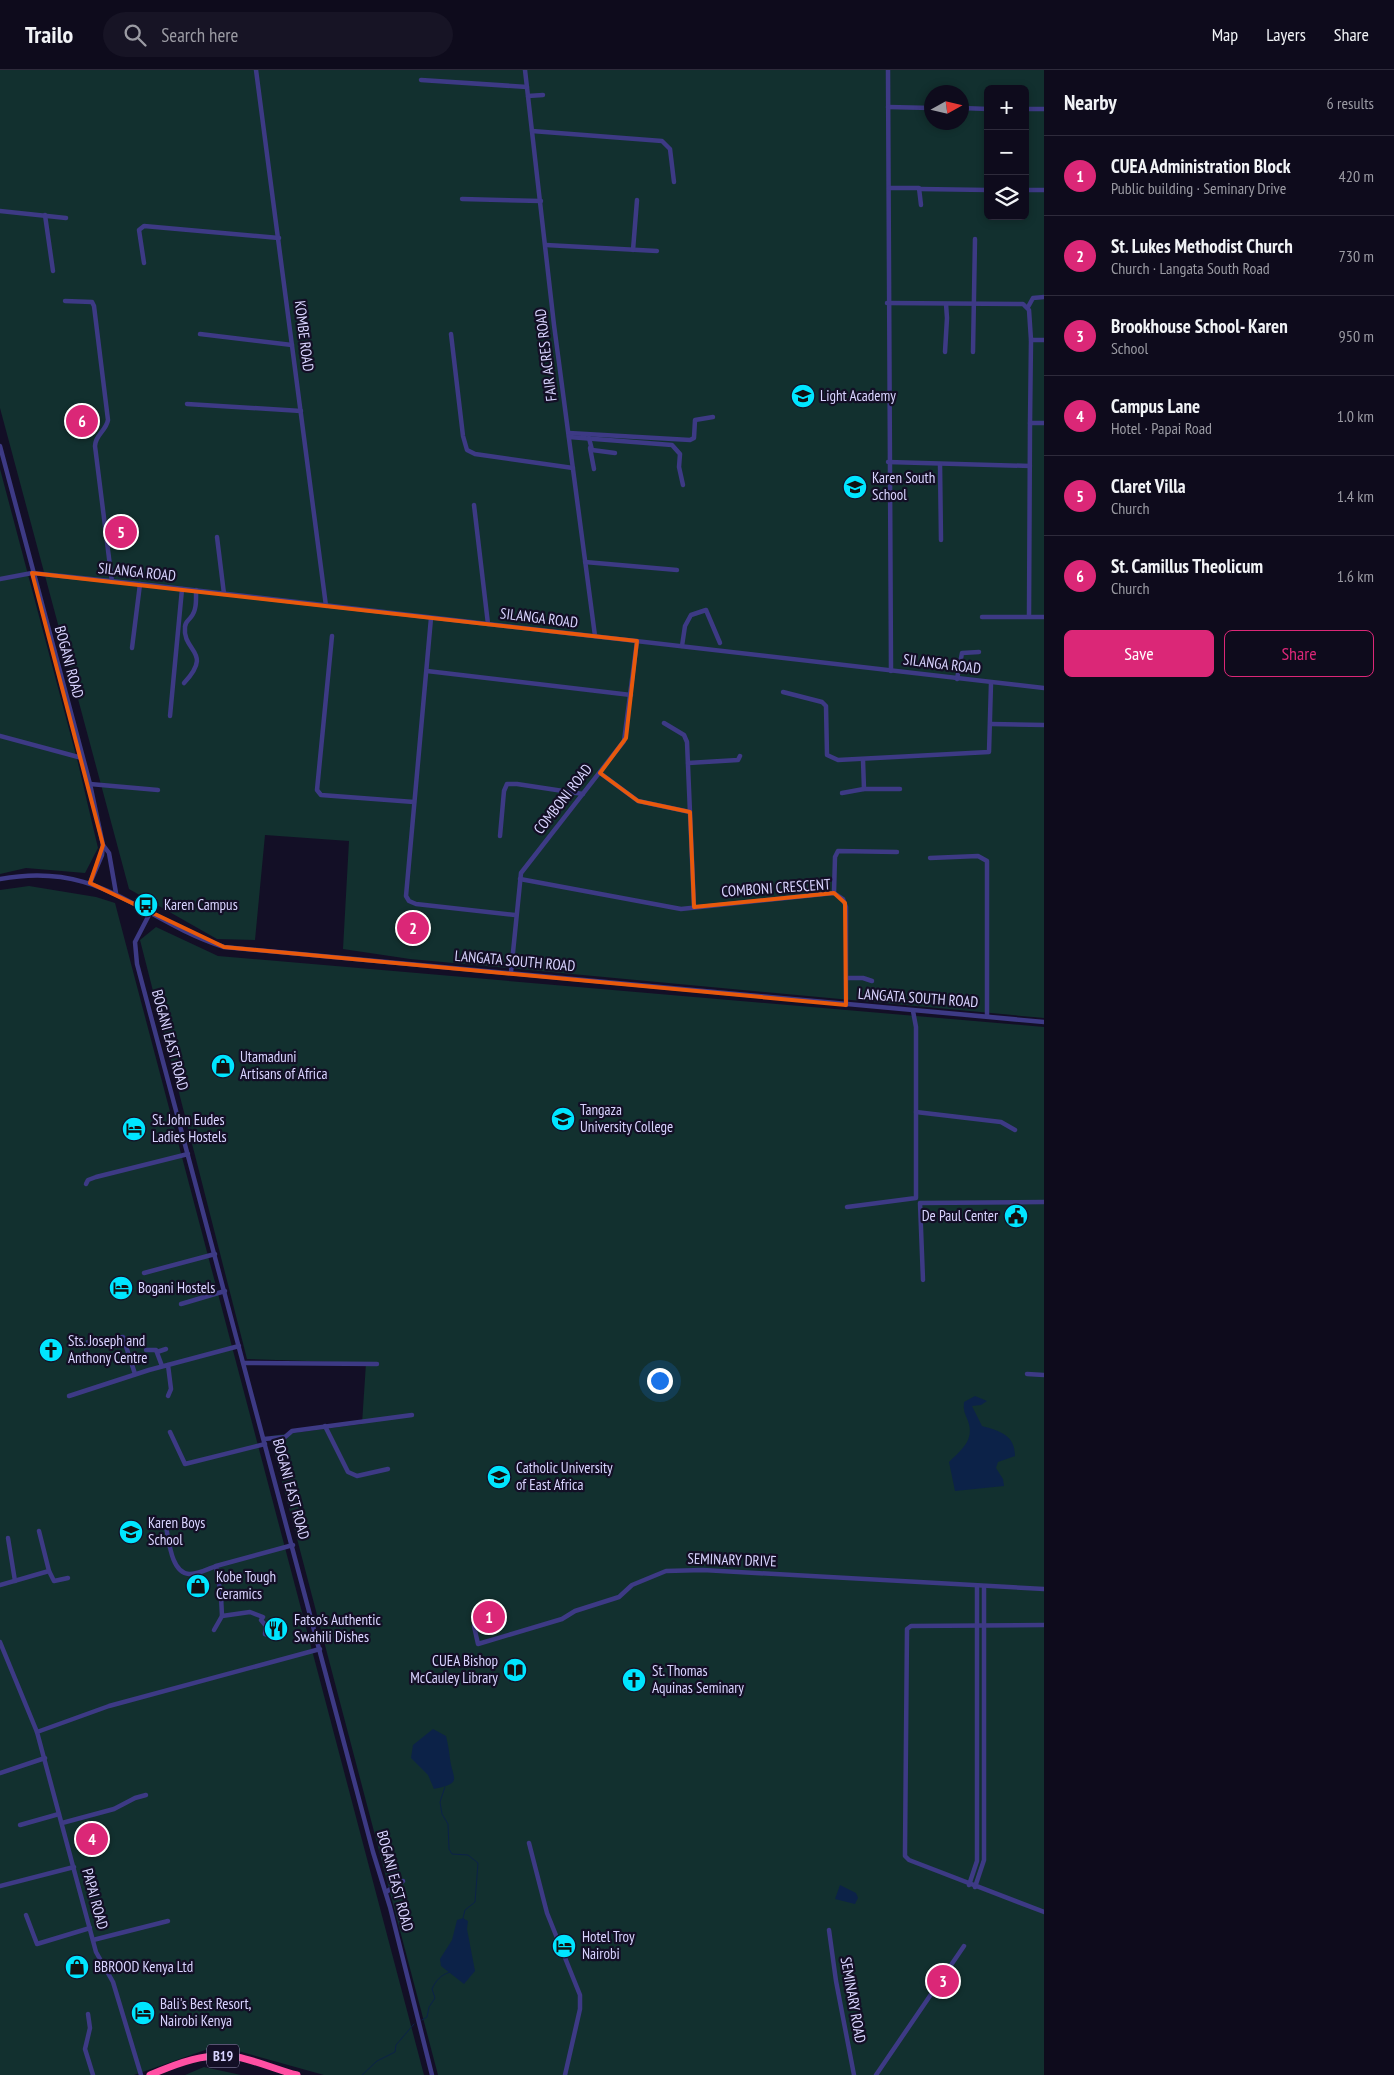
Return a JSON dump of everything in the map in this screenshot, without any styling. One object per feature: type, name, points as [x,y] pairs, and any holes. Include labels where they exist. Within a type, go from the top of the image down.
[{"type":"highway","name":"B19","points":[[150,2075],[180,2062],[212,2056],[238,2057],[297,2075]]},
{"type":"street","name":"KOMBE ROAD","points":[[256,70],[326,606]]},
{"type":"street","name":"FAIR ACRES ROAD","points":[[525,70],[595,636]]},
{"type":"street","points":[[888,70],[889,188],[887,303],[891,671]]},
{"type":"street","points":[[421,80],[526,87]]},
{"type":"street","points":[[528,96],[543,95]]},
{"type":"street","points":[[888,107],[924,108]]},
{"type":"street","points":[[969,108],[984,109]]},
{"type":"street","points":[[1029,109],[1044,109]]},
{"type":"street","points":[[532,131],[662,141],[670,149],[674,182]]},
{"type":"street","points":[[889,188],[984,190]]},
{"type":"street","points":[[920,189],[921,204]]},
{"type":"street","points":[[1029,190],[1044,190]]},
{"type":"street","points":[[462,199],[540,201]]},
{"type":"street","points":[[633,250],[636,200]]},
{"type":"street","points":[[0,211],[66,218]]},
{"type":"street","points":[[45,215],[54,271]]},
{"type":"street","points":[[144,263],[139,230],[144,226],[279,238]]},
{"type":"street","points":[[973,352],[975,239]]},
{"type":"street","points":[[546,245],[657,251]]},
{"type":"street","points":[[1029,616],[1031,340],[1028,307],[1033,298],[1044,297]]},
{"type":"street","points":[[65,301],[92,302],[94,306],[108,420],[106,427],[97,438],[95,446],[112,582]]},
{"type":"street","points":[[887,303],[1023,304],[1028,307]]},
{"type":"street","points":[[945,352],[948,318],[946,304]]},
{"type":"street","points":[[200,334],[292,346]]},
{"type":"street","points":[[451,334],[463,436],[467,450],[475,454],[573,468]]},
{"type":"street","points":[[1031,340],[1044,340]]},
{"type":"street","points":[[187,404],[301,411]]},
{"type":"street","points":[[569,435],[690,440],[694,438],[695,420],[713,417]]},
{"type":"street","points":[[1030,423],[1044,423]]},
{"type":"street","points":[[569,435],[672,445],[680,454],[679,467],[683,485]]},
{"type":"street","points":[[589,438],[594,469]]},
{"type":"street","name":"BOGANI ROAD","points":[[0,446],[32,573],[90,784],[103,844],[109,853],[116,893]]},
{"type":"street","points":[[590,448],[615,453]]},
{"type":"street","points":[[888,462],[1030,466]]},
{"type":"street","points":[[940,464],[941,540]]},
{"type":"street","points":[[474,505],[488,624]]},
{"type":"street","points":[[217,537],[224,594]]},
{"type":"street","points":[[585,562],[677,570]]},
{"type":"street","name":"SILANGA ROAD","points":[[0,578],[32,573],[140,584],[1044,688]]},
{"type":"street","points":[[132,648],[140,584]]},
{"type":"street","points":[[170,716],[182,589]]},
{"type":"street","points":[[184,683],[194,672],[198,661],[185,630],[185,623],[192,617],[195,607],[196,590]]},
{"type":"street","points":[[682,646],[685,626],[691,615],[706,610],[720,643]]},
{"type":"street","points":[[982,617],[1044,617]]},
{"type":"street","points":[[431,618],[405,887],[409,901],[416,904],[516,915]]},
{"type":"street","points":[[332,636],[317,790],[322,794],[414,802]]},
{"type":"street","name":"COMBONI ROAD","points":[[511,972],[520,879],[525,867],[625,740],[637,641]]},
{"type":"street","points":[[957,679],[963,652],[980,652]]},
{"type":"street","points":[[960,666],[980,669]]},
{"type":"street","points":[[427,671],[631,695]]},
{"type":"street","points":[[783,692],[822,702],[826,706],[827,754],[838,760],[863,760],[986,753],[991,749],[991,683]]},
{"type":"street","points":[[664,723],[685,737],[688,763],[694,907]]},
{"type":"street","points":[[991,724],[1044,725]]},
{"type":"street","points":[[0,736],[82,758]]},
{"type":"street","points":[[688,763],[738,760],[740,756]]},
{"type":"street","points":[[863,760],[864,789]]},
{"type":"street","points":[[600,773],[638,801],[690,812]]},
{"type":"street","points":[[90,784],[158,790]]},
{"type":"street","points":[[500,836],[507,784],[584,794]]},
{"type":"street","points":[[842,793],[864,789],[900,790]]},
{"type":"street","points":[[90,883],[96,863],[102,855],[103,844]]},
{"type":"street","points":[[834,894],[835,857],[838,851],[897,852]]},
{"type":"street","points":[[930,858],[978,856],[987,861],[987,1016]]},
{"type":"street","name":"LANGATA SOUTH ROAD","points":[[0,879],[47,874],[90,883],[116,893],[194,936],[224,947],[1044,1022]]},
{"type":"street","name":"COMBONI CRESCENT","points":[[520,879],[681,909],[834,894],[843,899],[846,907],[846,1005]]},
{"type":"street","name":"BOGANI EAST ROAD","points":[[150,912],[137,937],[136,955],[264,1441],[386,1892],[432,2075]]},
{"type":"street","points":[[846,978],[863,978],[872,981]]},
{"type":"street","points":[[847,1207],[916,1198],[916,1028],[913,1011]]},
{"type":"street","points":[[916,1112],[1001,1122],[1015,1130]]},
{"type":"street","points":[[86,1184],[88,1180],[96,1177],[188,1154]]},
{"type":"street","points":[[923,1280],[920,1204],[1044,1202]]},
{"type":"street","points":[[144,1273],[215,1254]]},
{"type":"street","points":[[181,1304],[225,1292]]},
{"type":"street","points":[[88,1342],[123,1337],[135,1374]]},
{"type":"street","points":[[69,1396],[135,1374],[239,1346]]},
{"type":"street","points":[[146,1350],[154,1349],[165,1366],[171,1388],[168,1396]]},
{"type":"street","points":[[157,1352],[166,1349]]},
{"type":"street","points":[[244,1364],[377,1364]]},
{"type":"street","points":[[1027,1374],[1044,1375]]},
{"type":"street","points":[[170,1432],[185,1464],[284,1437],[292,1431],[412,1415]]},
{"type":"street","points":[[325,1426],[348,1472],[357,1476],[388,1469]]},
{"type":"street","points":[[166,1527],[174,1558],[178,1567],[185,1573],[193,1574],[293,1545]]},
{"type":"street","points":[[39,1531],[49,1571],[55,1581],[68,1578]]},
{"type":"street","points":[[8,1538],[15,1581]]},
{"type":"street","points":[[214,1630],[222,1616],[216,1566]]},
{"type":"street","name":"SEMINARY DRIVE","points":[[498,1619],[486,1625],[474,1626],[478,1644],[562,1619],[575,1611],[619,1597],[632,1585],[666,1571],[703,1570],[1044,1589]]},
{"type":"street","points":[[0,1585],[49,1571]]},
{"type":"street","points":[[972,1886],[977,1861],[977,1586]]},
{"type":"street","points":[[972,1886],[984,1860],[984,1587]]},
{"type":"street","points":[[222,1616],[250,1612],[257,1614],[263,1617],[261,1620],[266,1626],[265,1634],[275,1637]]},
{"type":"street","points":[[1044,1625],[911,1626],[906,1632],[905,1856],[909,1860],[972,1886],[1044,1912]]},
{"type":"street","name":"PAPAI ROAD","points":[[0,1642],[37,1732],[98,1957],[113,1982],[141,2075]]},
{"type":"street","points":[[37,1732],[109,1706],[320,1649]]},
{"type":"street","points":[[0,1773],[44,1758]]},
{"type":"street","points":[[62,1823],[114,1809],[135,1798],[146,1795]]},
{"type":"street","points":[[20,1825],[59,1814]]},
{"type":"street","points":[[529,1843],[547,1913],[580,1995],[580,2010],[565,2075]]},
{"type":"street","points":[[0,1886],[74,1867]]},
{"type":"street","points":[[386,1892],[403,1882]]},
{"type":"street","points":[[26,1914],[37,1944],[90,1928]]},
{"type":"street","points":[[93,1940],[168,1921]]},
{"type":"street","name":"SEMINARY ROAD","points":[[829,1930],[836,1981],[854,2075]]},
{"type":"street","points":[[876,2075],[964,1946]]},
{"type":"street","points":[[88,2014],[90,2028],[85,2049],[93,2075]]},
{"type":"highlighted area","points":[[32,573],[637,641],[626,738],[600,773],[638,801],[690,812],[694,907],[834,893],[845,903],[846,1005],[224,947],[90,883],[103,845]]},
{"type":"green space","points":[[0,70],[1044,70],[1044,1018],[410,959],[343,949],[349,841],[265,835],[255,940],[217,939],[129,889],[0,408]]},
{"type":"green space","points":[[0,469],[78,763],[98,848],[85,873],[26,868],[0,874]]},
{"type":"green space","points":[[29,886],[96,897],[115,903],[424,2075],[324,2075],[231,2049],[208,2049],[134,2075],[0,2075],[0,890]]},
{"type":"green space","points":[[156,927],[218,956],[1044,1027],[1044,2075],[438,2075],[270,1436],[362,1424],[366,1363],[247,1359],[140,940]]},
{"type":"green space","points":[[204,2067],[241,2075],[185,2075]]},
{"type":"water","points":[[975,1396],[987,1401],[981,1405],[972,1406],[982,1426],[1005,1435],[1012,1443],[1015,1456],[998,1462],[996,1468],[1003,1479],[1004,1486],[955,1491],[949,1462],[966,1444],[970,1434],[964,1402]]},
{"type":"water","points":[[433,1729],[446,1736],[454,1776],[453,1782],[449,1785],[434,1789],[428,1775],[411,1758],[413,1745]]},
{"type":"water","points":[[840,1885],[856,1893],[858,1898],[855,1904],[835,1899]]},
{"type":"water","points":[[463,1918],[468,1921],[467,1929],[475,1971],[464,1984],[441,1966],[440,1959],[452,1940],[457,1920]]},
{"type":"waterway","points":[[445,1787],[440,1802],[442,1814],[448,1824],[449,1849],[452,1854],[468,1855],[478,1863],[475,1902],[465,1910],[463,1918]]},
{"type":"waterway","points":[[422,2020],[427,2017],[429,2007],[435,1998],[432,1989],[437,1980],[450,1972]]},
{"type":"waterway","points":[[362,2075],[377,2061],[395,2052],[396,2045],[414,2024]]},
{"type":"place","name":"Light Academy","points":[[803,396]]},
{"type":"place","name":"St. Camillus Theolicum","points":[[82,421]]},
{"type":"place","name":"Karen South School","points":[[855,487]]},
{"type":"place","name":"Claret Villa","points":[[121,532]]},
{"type":"place","name":"Karen Campus","points":[[146,905]]},
{"type":"place","name":"St. Lukes Methodist Church","points":[[413,928]]},
{"type":"place","name":"Utamaduni Artisans of Africa","points":[[223,1066]]},
{"type":"place","name":"Tangaza University College","points":[[563,1119]]},
{"type":"place","name":"St. John Eudes Ladies Hostels","points":[[134,1129]]},
{"type":"place","name":"De Paul Center","points":[[1016,1216]]},
{"type":"place","name":"Bogani Hostels","points":[[121,1288]]},
{"type":"place","name":"Sts. Joseph and Anthony Centre","points":[[51,1350]]},
{"type":"place","name":"Catholic University of East Africa","points":[[499,1477]]},
{"type":"place","name":"Karen Boys School","points":[[131,1532]]},
{"type":"place","name":"Kobe Tough Ceramics","points":[[198,1586]]},
{"type":"place","name":"CUEA Administration Block","points":[[489,1617]]},
{"type":"place","name":"Fatso's Authentic Swahili Dishes","points":[[276,1629]]},
{"type":"place","name":"CUEA Bishop McCauley Library","points":[[515,1670]]},
{"type":"place","name":"St. Thomas Aquinas Seminary","points":[[634,1680]]},
{"type":"place","name":"Campus Lane","points":[[92,1839]]},
{"type":"place","name":"Hotel Troy Nairobi","points":[[564,1946]]},
{"type":"place","name":"BBROOD Kenya Ltd","points":[[77,1967]]},
{"type":"place","name":"Brookhouse School- Karen","points":[[943,1981]]},
{"type":"place","name":"Bali's Best Resort, Nairobi Kenya","points":[[143,2013]]}]
